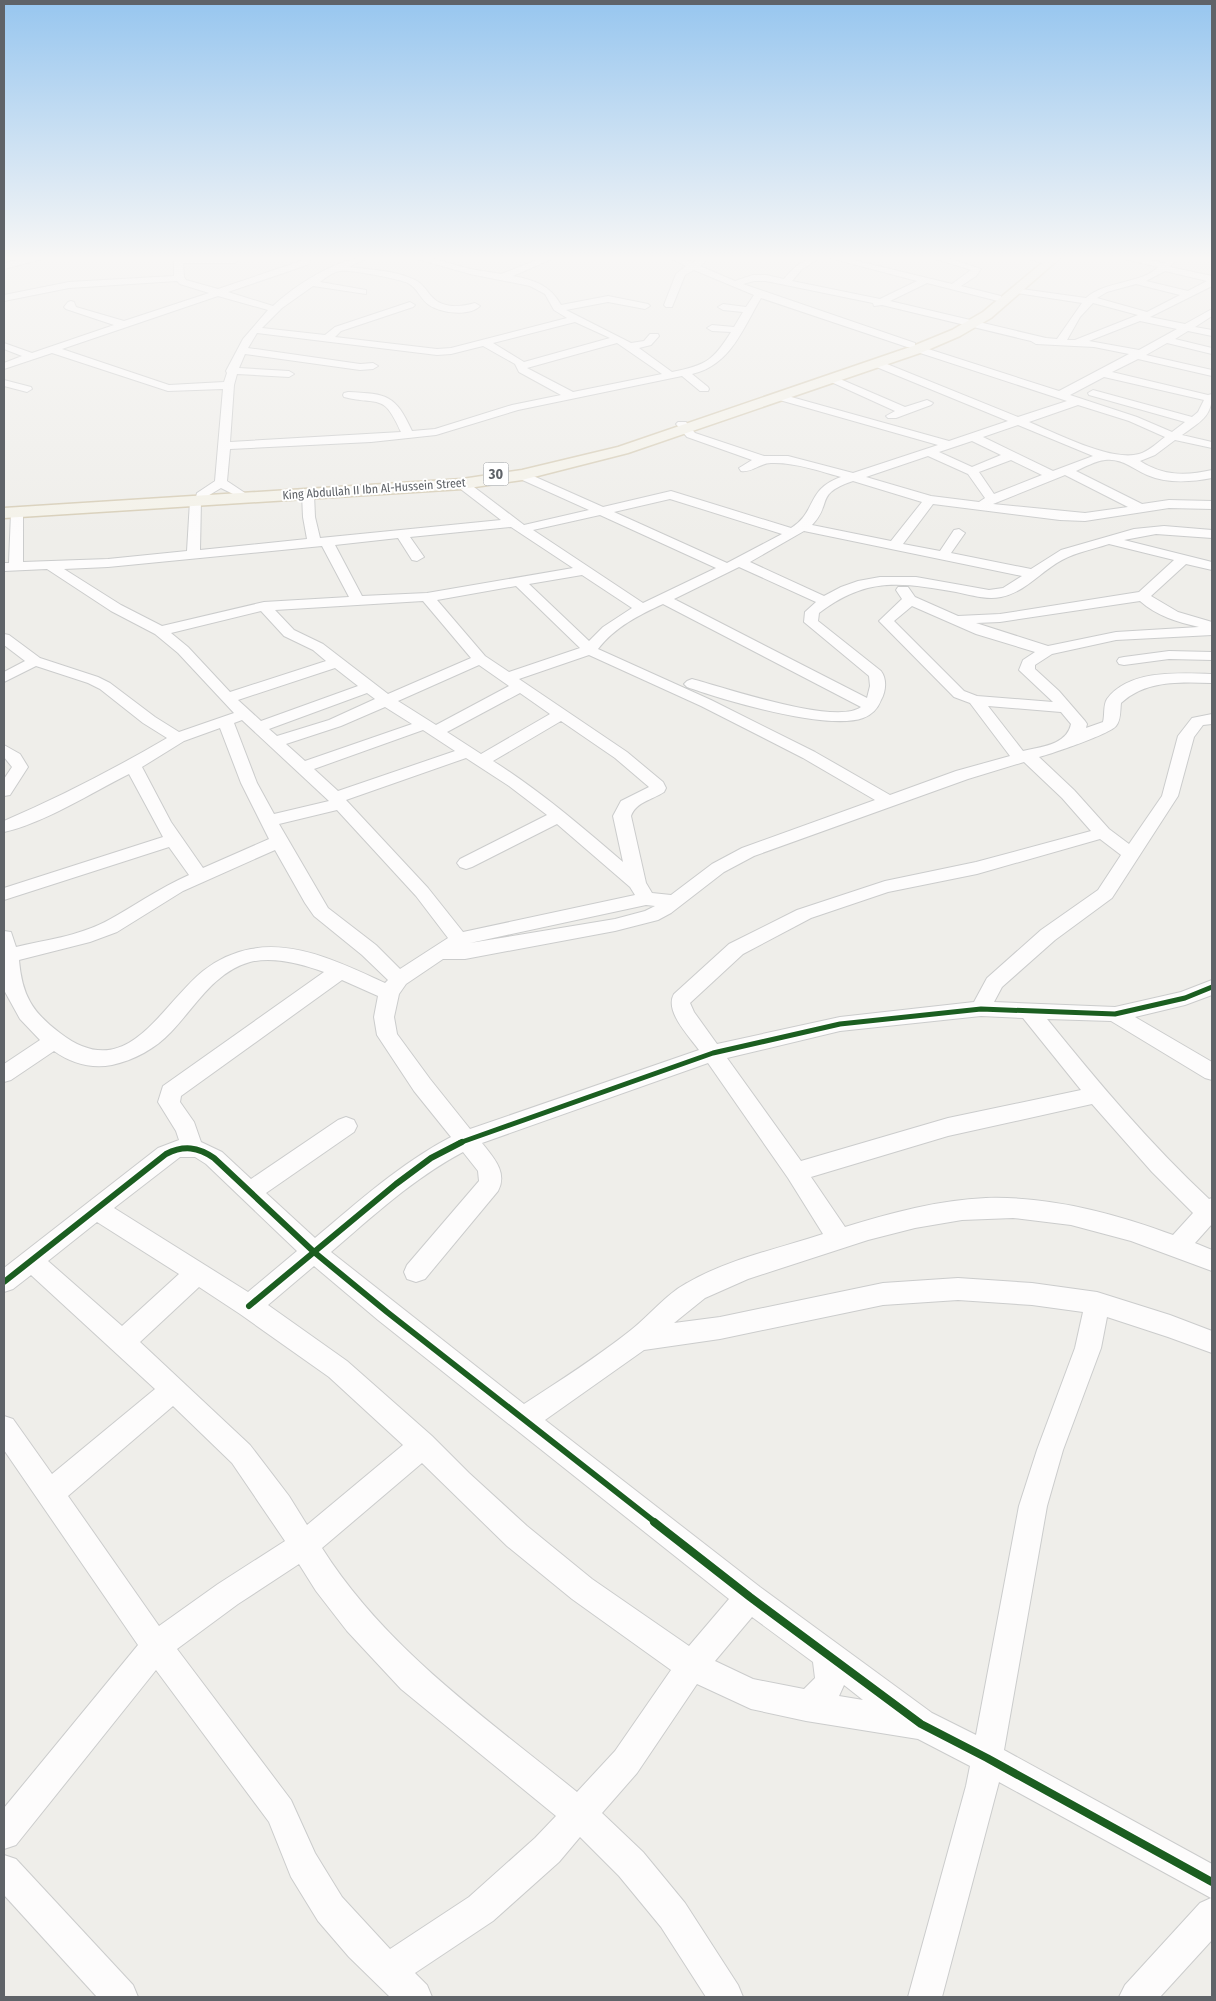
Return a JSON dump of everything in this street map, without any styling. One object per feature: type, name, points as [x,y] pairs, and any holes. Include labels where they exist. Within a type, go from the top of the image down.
[{"type":"main road","name":"King Abdullah II Ibn Al-Hussein Street","points":[[8,511],[106,503],[308,494],[462,484],[522,475],[623,450],[902,351]]},
{"type":"main road","name":"King Abdullah II Ibn Al-Hussein Street","points":[[198,498],[239,493],[494,474],[580,456],[685,427],[878,364],[905,351]]},
{"type":"street","points":[[19,351],[31,356]]},
{"type":"street","points":[[4,366],[46,351]]},
{"type":"street","points":[[55,351],[168,388],[229,385]]},
{"type":"street","points":[[221,483],[231,371],[240,351]]},
{"type":"street","points":[[251,351],[360,367],[373,366]]},
{"type":"street","points":[[422,351],[442,351]]},
{"type":"street","points":[[500,351],[519,362],[523,370],[570,395]]},
{"type":"street","points":[[521,366],[574,351]]},
{"type":"street","points":[[637,351],[671,376]]},
{"type":"street","points":[[225,446],[371,439],[436,432],[516,407],[684,374],[701,369],[718,359],[723,351]]},
{"type":"street","points":[[928,351],[1133,419],[1172,436],[1212,445]]},
{"type":"street","points":[[1123,351],[1212,372]]},
{"type":"street","points":[[1061,395],[1142,351]]},
{"type":"street","points":[[878,364],[1103,456],[1129,458],[1151,453],[1204,412],[1206,405],[1212,398],[1102,373]]},
{"type":"street","points":[[231,371],[289,374]]},
{"type":"street","points":[[684,374],[704,389]]},
{"type":"street","points":[[833,379],[904,411]]},
{"type":"street","points":[[4,383],[27,388]]},
{"type":"street","points":[[1074,387],[1193,421]]},
{"type":"street","points":[[348,394],[378,398],[393,404],[408,435]]},
{"type":"street","points":[[780,396],[948,444]]},
{"type":"street","points":[[301,768],[429,728],[513,682],[592,646],[605,631],[797,530],[812,517],[818,496],[833,484],[1078,401]]},
{"type":"street","points":[[874,422],[927,403]]},
{"type":"street","points":[[685,427],[694,436],[763,460]]},
{"type":"street","points":[[972,436],[1053,476]]},
{"type":"street","points":[[928,451],[972,471],[992,499]]},
{"type":"street","points":[[972,471],[1012,455]]},
{"type":"street","points":[[980,507],[992,499],[1103,456]]},
{"type":"street","points":[[1129,458],[1156,475],[1185,477],[1212,474]]},
{"type":"street","points":[[745,468],[763,460],[788,460],[930,500],[980,507],[1085,517],[1169,504],[1205,519]]},
{"type":"street","points":[[1068,470],[1140,508]]},
{"type":"street","points":[[522,475],[597,510],[824,601]]},
{"type":"street","points":[[221,483],[239,493]]},
{"type":"street","points":[[193,555],[198,498],[221,483]]},
{"type":"street","points":[[462,484],[517,526],[644,609]]},
{"type":"street","points":[[8,511],[10,566],[49,565],[108,563],[320,542],[517,526],[671,495],[692,488]]},
{"type":"street","points":[[308,494],[309,517],[320,542],[358,602]]},
{"type":"street","points":[[671,495],[797,530],[894,546],[1033,574]]},
{"type":"street","points":[[894,546],[930,500]]},
{"type":"street","points":[[592,646],[704,689],[746,700],[840,716],[860,714],[872,706],[879,681],[876,674],[811,622],[812,612],[824,601],[850,587],[882,579],[1000,593],[1017,586],[1058,556],[1108,540],[1205,519]]},
{"type":"street","points":[[943,556],[959,533]]},
{"type":"street","points":[[402,535],[417,557]]},
{"type":"street","points":[[1108,540],[1212,566]]},
{"type":"street","points":[[958,620],[1000,618],[1143,596],[1182,560]]},
{"type":"street","points":[[49,565],[116,608],[160,631],[183,650],[227,698],[337,801],[422,892],[462,945]]},
{"type":"street","points":[[160,631],[264,606],[427,598],[582,570]]},
{"type":"street","points":[[896,580],[910,600],[981,631],[1047,651]]},
{"type":"street","points":[[518,581],[608,660],[706,703],[808,755],[888,801]]},
{"type":"street","points":[[1143,596],[1157,609],[1168,614],[1212,626]]},
{"type":"street","points":[[427,598],[480,659],[560,716],[621,755],[650,777],[658,788],[629,802],[624,808],[622,816],[641,891]]},
{"type":"street","points":[[664,599],[833,688],[872,706]]},
{"type":"street","points":[[910,600],[886,621],[959,694],[975,700],[1066,708]]},
{"type":"street","points":[[264,606],[290,632],[318,647],[387,701],[515,782],[559,816],[641,891],[672,901]]},
{"type":"street","points":[[1073,739],[1079,724],[1054,694],[1027,670],[1028,663],[1047,651],[1116,636],[1212,632]]},
{"type":"street","points":[[4,638],[35,661],[105,686],[178,738]]},
{"type":"street","points":[[1124,661],[1170,655],[1212,656]]},
{"type":"street","points":[[274,742],[335,723],[480,659]]},
{"type":"street","points":[[4,678],[35,661]]},
{"type":"street","points":[[227,698],[338,662]]},
{"type":"street","points":[[462,945],[615,925],[651,916],[664,909],[672,901],[718,868],[748,852],[888,801],[1023,756],[1066,744],[1073,739],[1102,730],[1112,720],[1113,702],[1126,690],[1138,684],[1163,679],[1212,678]]},
{"type":"street","points":[[259,727],[368,687]]},
{"type":"street","points":[[975,700],[1023,756],[1103,833],[1130,854]]},
{"type":"street","points":[[4,827],[40,812],[133,765],[178,738],[244,714]]},
{"type":"street","points":[[268,821],[337,801],[474,756],[560,716]]},
{"type":"street","points":[[981,1008],[994,983],[1048,935],[1105,894],[1120,876],[1130,854],[1170,796],[1186,736],[1198,721],[1212,719]]},
{"type":"street","points":[[225,721],[249,783],[268,821],[321,912],[369,950],[394,986]]},
{"type":"street","points":[[4,750],[14,757],[20,767],[4,791]]},
{"type":"street","points":[[133,765],[151,803],[172,840],[199,876]]},
{"type":"street","points":[[466,863],[559,816]]},
{"type":"street","points":[[839,1238],[796,1172],[685,1015],[680,1003],[687,993],[736,949],[804,914],[885,887],[976,868],[1103,833]]},
{"type":"street","points":[[4,894],[172,840]]},
{"type":"street","points":[[9,956],[83,937],[110,927],[177,887],[279,841]]},
{"type":"street","points":[[416,1272],[490,1184],[490,1171],[422,1085],[387,1035],[384,1017],[394,986],[440,952],[641,891]]},
{"type":"street","points":[[4,937],[9,956],[10,997],[54,1040],[77,1056],[89,1058],[103,1059],[119,1056],[152,1038],[210,976],[234,961],[252,955],[271,954],[297,958],[339,972],[394,986]]},
{"type":"street","points":[[192,1147],[186,1128],[169,1102],[171,1092],[198,1070],[339,972]]},
{"type":"street","points":[[249,1306],[396,1184],[431,1158],[465,1140],[713,1053],[840,1024],[981,1008],[1030,1012],[1115,1014],[1184,998],[1212,987]]},
{"type":"street","points":[[1030,1012],[1095,1095],[1148,1155],[1210,1210],[1178,1245]]},
{"type":"street","points":[[1115,1014],[1212,1072]]},
{"type":"street","points":[[4,1074],[54,1040]]},
{"type":"street","points":[[796,1172],[948,1128],[1095,1095]]},
{"type":"street","points":[[250,1192],[346,1126]]},
{"type":"street","points":[[4,1282],[166,1154],[180,1148],[199,1148],[214,1158],[314,1252],[416,1335],[750,1598],[921,1724],[987,1758],[1212,1882]]},
{"type":"street","points":[[524,1419],[640,1339],[695,1291],[724,1277],[839,1238],[897,1222],[987,1208],[1024,1209],[1093,1222],[1178,1245],[1212,1260]]},
{"type":"street","points":[[96,1209],[249,1306],[338,1369],[423,1444],[459,1482],[524,1542],[582,1589],[692,1666],[751,1694],[806,1706],[921,1724]]},
{"type":"street","points":[[31,1260],[174,1388],[240,1454],[304,1545],[326,1581],[357,1621],[412,1678],[580,1815],[631,1864],[673,1915],[726,1997]]},
{"type":"street","points":[[122,1342],[197,1273]]},
{"type":"street","points":[[640,1339],[720,1328],[860,1298],[905,1292],[968,1290],[1032,1294],[1097,1303],[1170,1326],[1212,1342]]},
{"type":"street","points":[[926,1997],[982,1786],[1020,1566],[1033,1506],[1050,1450],[1088,1348],[1097,1303]]},
{"type":"street","points":[[50,1492],[174,1388]]},
{"type":"street","points":[[4,1428],[156,1646],[280,1811],[303,1865],[330,1909],[361,1945],[415,1997]]},
{"type":"street","points":[[4,1833],[156,1646],[228,1594],[304,1545],[423,1444]]},
{"type":"street","points":[[389,1970],[481,1910],[527,1870],[580,1815],[626,1762],[692,1666],[750,1598]]},
{"type":"street","points":[[806,1706],[819,1698],[831,1681],[830,1664],[823,1650]]},
{"type":"street","points":[[4,1871],[121,1997]]},
{"type":"street","points":[[1137,1997],[1212,1915]]},
{"type":"cycle path","points":[[249,1306],[396,1184],[431,1158],[465,1140],[713,1053],[840,1024],[981,1009],[1115,1014],[1185,998],[1212,987]]},
{"type":"cycle path","points":[[4,1282],[166,1154],[185,1148],[202,1151],[214,1158],[314,1252],[387,1312],[750,1597],[921,1724],[987,1758],[1212,1882]]}]
